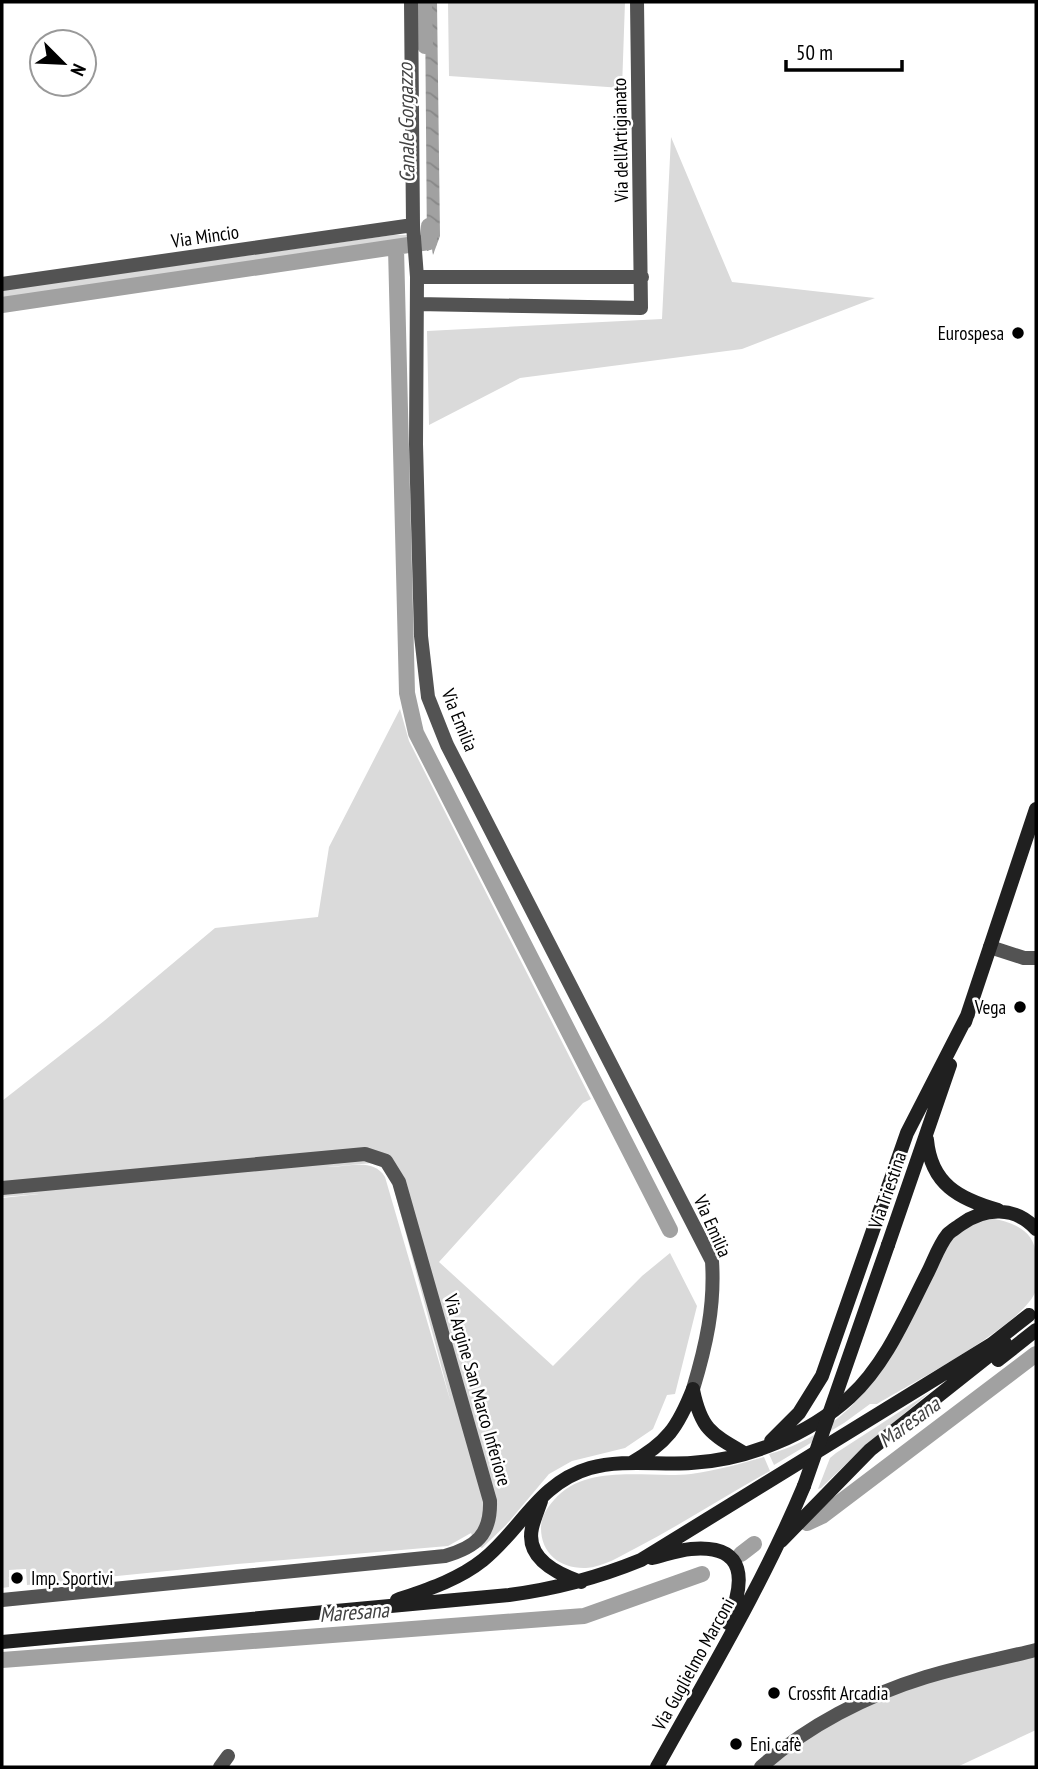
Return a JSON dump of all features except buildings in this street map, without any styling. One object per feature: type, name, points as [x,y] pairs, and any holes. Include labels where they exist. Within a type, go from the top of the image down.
[{"type":"street","name":"Via Emilia","points":[[411,2],[413,225],[417,277],[416,444],[421,636],[428,696],[447,745],[712,1261],[714,1290],[707,1342],[693,1389]]},
{"type":"street","name":"Via dell'Artigianato","points":[[417,304],[641,308],[637,2]]},
{"type":"street","name":"Via Mincio","points":[[2,284],[413,225]]},
{"type":"street","points":[[417,277],[642,278]]},
{"type":"street","name":"Via Triestina","points":[[762,1578],[804,1486],[927,1135],[1036,809]]},
{"type":"street","points":[[990,947],[1024,958],[1036,958]]},
{"type":"street","points":[[767,1445],[799,1413],[815,1391],[907,1133],[968,1014]]},
{"type":"street","points":[[927,1135],[931,1165],[944,1184],[978,1204],[1020,1216],[1036,1229]]},
{"type":"street","name":"Via Argine San Marco Inferiore","points":[[2,1188],[365,1154],[387,1161],[399,1182],[490,1501],[490,1512],[487,1527],[477,1542],[463,1551],[445,1556],[2,1600]]},
{"type":"street","points":[[379,1607],[433,1588],[484,1560],[543,1496],[557,1485],[590,1468],[694,1463],[744,1453],[790,1437],[825,1417],[850,1397],[880,1361],[948,1234],[968,1219],[1001,1211]]},
{"type":"street","points":[[641,1560],[1014,1330],[1034,1314]]},
{"type":"street","points":[[781,1541],[870,1450],[999,1350],[1014,1330]]},
{"type":"street","points":[[836,1485],[1036,1330]]},
{"type":"street","points":[[693,1389],[703,1423],[717,1437],[744,1453]]},
{"type":"street","points":[[627,1465],[648,1454],[665,1440],[682,1416],[693,1389]]},
{"type":"street","points":[[543,1496],[531,1531],[538,1556],[554,1572],[581,1582]]},
{"type":"street","points":[[2,1643],[547,1590],[604,1575],[641,1560],[690,1549],[714,1550],[727,1554],[736,1563],[740,1587],[712,1667]]},
{"type":"street","name":"Via Guglielmo Marconi","points":[[657,1767],[762,1578]]},
{"type":"street","points":[[761,1767],[779,1751],[832,1717],[877,1696],[926,1677],[1036,1650]]},
{"type":"shaded area","points":[[448,2],[625,2],[622,88],[449,76]]},
{"type":"shaded area","points":[[671,137],[732,282],[875,298],[742,349],[520,378],[429,425],[427,331],[662,319]]},
{"type":"shaded area","points":[[393,235],[414,235],[415,240],[2,300],[2,290]]},
{"type":"shaded area","points":[[400,709],[409,741],[591,1099],[583,1103],[439,1262],[553,1366],[642,1276],[670,1253],[697,1306],[675,1394],[667,1395],[653,1429],[625,1448],[572,1461],[549,1474],[506,1525],[482,1548],[476,1545],[471,1533],[448,1546],[27,1585],[26,1569],[9,1570],[9,1587],[2,1588],[2,1198],[39,1194],[2,1197],[2,1101],[104,1021],[215,928],[318,917],[329,847]],"holes":[[[373,1163],[389,1170],[451,1403],[385,1177],[380,1171],[367,1165],[327,1167]]]},
{"type":"shaded area","points":[[989,1218],[1022,1229],[1032,1240],[1035,1248],[1037,1286],[1028,1304],[990,1336],[965,1352],[877,1404],[870,1404],[774,1465],[769,1454],[815,1435],[865,1392],[875,1379],[953,1236],[963,1228]]},
{"type":"shaded area","points":[[930,1392],[862,1449],[818,1489],[830,1458]]},
{"type":"shaded area","points":[[764,1457],[770,1471],[605,1563],[586,1568],[568,1566],[554,1558],[545,1545],[541,1528],[547,1509],[568,1488],[583,1481],[601,1476],[691,1474]]},
{"type":"shaded area","points":[[1036,1645],[1036,1730],[957,1767],[769,1767],[810,1726],[907,1678]]},
{"type":"water","points":[[425,2],[437,2],[440,236],[433,255],[432,249],[427,251]]},
{"type":"waterway","name":"Canale Gorgazzo","points":[[424,2],[425,46]]},
{"type":"waterway","points":[[2,305],[429,242],[429,226]]},
{"type":"waterway","points":[[396,248],[407,693],[416,733],[670,1230]]},
{"type":"waterway","name":"Maresana","points":[[807,1523],[822,1516],[1036,1354]]},
{"type":"waterway","name":"Maresana","points":[[741,1554],[754,1544]]},
{"type":"waterway","name":"Maresana","points":[[2,1660],[584,1616],[702,1574]]},
{"type":"place","name":"Eurospesa","points":[[1018,333]]},
{"type":"place","name":"Vega","points":[[1020,1007]]},
{"type":"place","name":"Imp. Sportivi","points":[[17,1578]]},
{"type":"place","name":"Crossfit Arcadia","points":[[774,1693]]},
{"type":"place","name":"Eni cafè","points":[[736,1744]]}]
